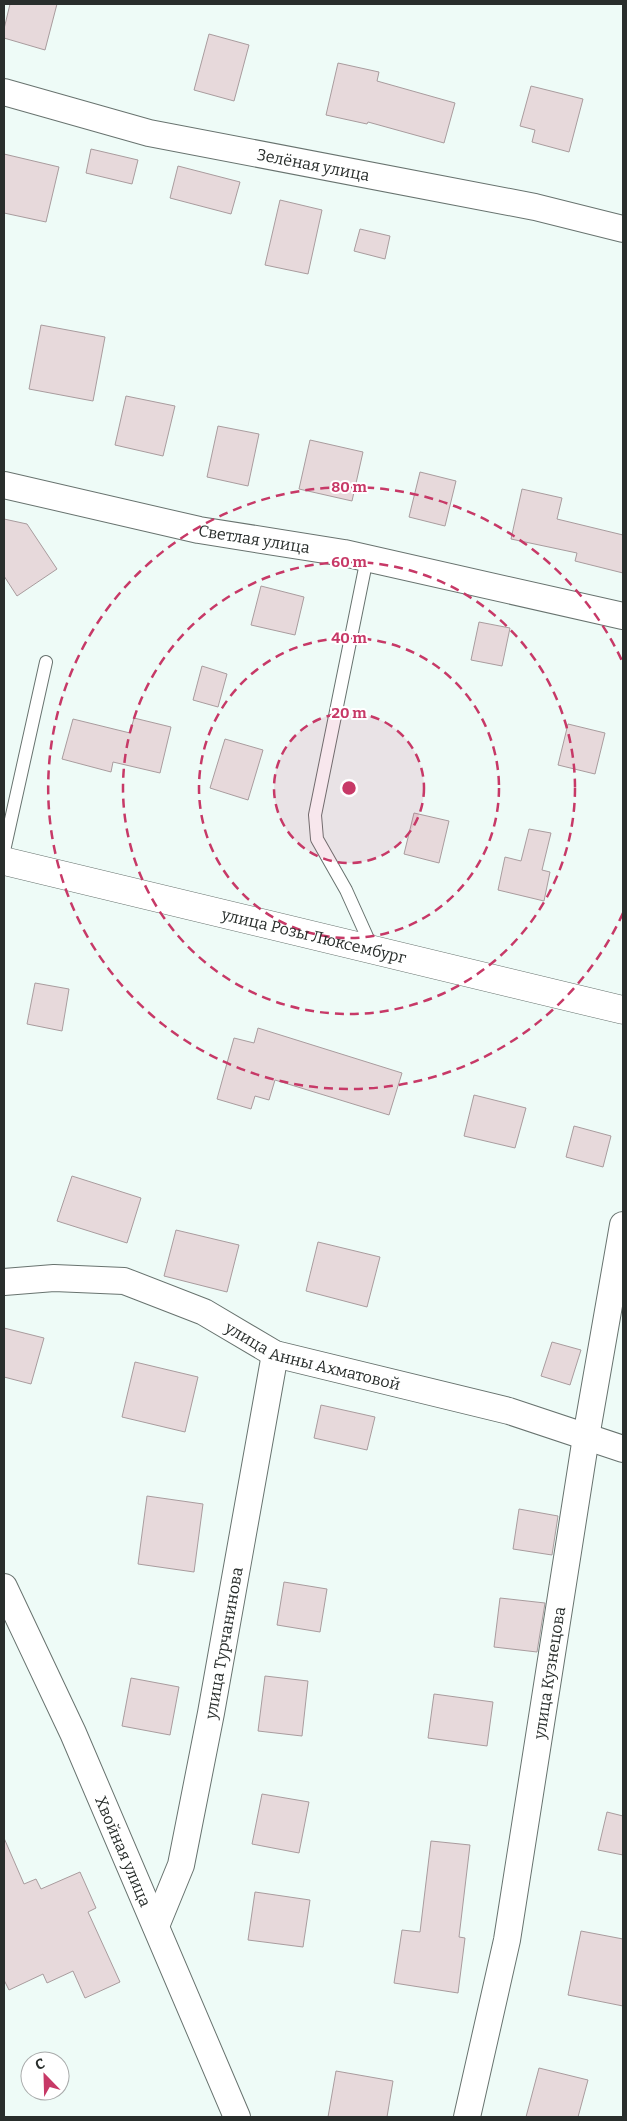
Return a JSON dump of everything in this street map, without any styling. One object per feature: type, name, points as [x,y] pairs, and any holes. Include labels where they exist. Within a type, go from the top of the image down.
[{"type":"street","name":"Зелёная улица","points":[[4,92],[149,133],[535,207],[623,228]]},
{"type":"street","name":"Светлая улица","points":[[4,484],[199,530],[367,558],[623,616]]},
{"type":"street","name":"улица Розы Люксембург","points":[[4,861],[623,1010]]},
{"type":"street","name":"улица Кузнецова","points":[[467,2117],[507,1940],[586,1437],[623,1225]]},
{"type":"street","name":"улица Анны Ахматовой","points":[[4,1282],[54,1278],[124,1281],[204,1312],[275,1354],[509,1411],[623,1449]]},
{"type":"street","name":"улица Турчанинова","points":[[156,1926],[181,1865],[211,1713],[275,1354]]},
{"type":"street","name":"Хвойная улица","points":[[4,1587],[73,1732],[237,2117]]},
{"type":"lane","points":[[367,558],[315,815],[318,839],[346,890],[373,950]]},
{"type":"lane","points":[[4,851],[46,662]]},
{"type":"building","points":[[10,4],[57,4],[45,50],[4,38],[4,29]]},
{"type":"building","points":[[209,34],[249,45],[234,101],[194,90]]},
{"type":"building","points":[[338,63],[379,72],[377,81],[455,103],[444,143],[368,122],[367,124],[326,115]]},
{"type":"building","points":[[531,86],[583,99],[569,152],[532,142],[535,130],[520,126]]},
{"type":"building","points":[[91,149],[138,160],[132,184],[86,173]]},
{"type":"building","points":[[4,154],[59,167],[46,222],[4,213]]},
{"type":"building","points":[[178,166],[240,182],[231,214],[170,198]]},
{"type":"building","points":[[280,200],[322,210],[308,274],[265,265]]},
{"type":"building","points":[[360,229],[390,236],[385,259],[354,251]]},
{"type":"building","points":[[41,325],[105,337],[93,401],[29,389]]},
{"type":"building","points":[[126,396],[175,406],[163,456],[115,445]]},
{"type":"building","points":[[218,426],[259,434],[248,486],[207,477]]},
{"type":"building","points":[[310,440],[363,452],[352,501],[299,489]]},
{"type":"building","points":[[420,472],[456,481],[445,526],[409,517]]},
{"type":"building","points":[[522,489],[562,498],[557,519],[623,535],[623,573],[575,561],[577,553],[511,539]]},
{"type":"building","points":[[4,519],[27,524],[57,569],[17,596],[4,576]]},
{"type":"building","points":[[261,586],[304,597],[295,635],[251,625]]},
{"type":"building","points":[[479,622],[510,628],[502,666],[471,660]]},
{"type":"building","points":[[202,666],[227,674],[218,707],[193,700]]},
{"type":"building","points":[[134,718],[171,727],[160,773],[113,762],[111,772],[62,759],[73,719],[130,733]]},
{"type":"building","points":[[568,724],[605,733],[595,774],[558,765]]},
{"type":"building","points":[[225,739],[263,750],[248,800],[210,788]]},
{"type":"building","points":[[414,813],[449,821],[439,863],[404,854]]},
{"type":"building","points":[[529,829],[551,833],[542,870],[550,872],[544,901],[498,890],[505,857],[521,861]]},
{"type":"building","points":[[35,983],[69,989],[62,1031],[27,1024]]},
{"type":"building","points":[[258,1028],[402,1073],[389,1115],[275,1080],[269,1100],[255,1096],[251,1109],[217,1099],[234,1038],[254,1043]]},
{"type":"building","points":[[474,1095],[526,1108],[515,1148],[464,1136]]},
{"type":"building","points":[[574,1126],[611,1136],[603,1167],[566,1157]]},
{"type":"building","points":[[72,1176],[141,1198],[127,1243],[57,1221]]},
{"type":"building","points":[[176,1230],[239,1245],[227,1292],[164,1276]]},
{"type":"building","points":[[318,1242],[380,1257],[367,1307],[306,1291]]},
{"type":"building","points":[[4,1328],[44,1338],[31,1384],[4,1377]]},
{"type":"building","points":[[552,1342],[581,1350],[570,1385],[541,1376]]},
{"type":"building","points":[[135,1362],[198,1377],[185,1432],[122,1417]]},
{"type":"building","points":[[321,1405],[375,1417],[367,1450],[314,1438]]},
{"type":"building","points":[[147,1496],[203,1504],[194,1572],[138,1564]]},
{"type":"building","points":[[519,1509],[558,1516],[552,1555],[513,1549]]},
{"type":"building","points":[[284,1582],[327,1589],[320,1632],[277,1625]]},
{"type":"building","points":[[500,1598],[545,1603],[537,1652],[494,1647]]},
{"type":"building","points":[[265,1676],[308,1681],[302,1736],[258,1731]]},
{"type":"building","points":[[131,1678],[179,1687],[170,1735],[122,1726]]},
{"type":"building","points":[[434,1694],[493,1702],[487,1746],[428,1738]]},
{"type":"building","points":[[262,1794],[309,1802],[299,1853],[252,1844]]},
{"type":"building","points":[[607,1812],[623,1816],[623,1855],[598,1850]]},
{"type":"building","points":[[4,1838],[24,1884],[36,1879],[41,1889],[80,1872],[96,1908],[88,1912],[120,1982],[85,1998],[73,1971],[47,1983],[43,1974],[9,1990],[4,1980]]},
{"type":"building","points":[[431,1841],[470,1845],[459,1937],[465,1938],[458,1993],[394,1983],[402,1930],[420,1932]]},
{"type":"building","points":[[255,1892],[310,1900],[303,1947],[248,1940]]},
{"type":"building","points":[[581,1931],[623,1939],[623,2006],[568,1995]]},
{"type":"building","points":[[539,2068],[588,2080],[578,2117],[526,2117]]},
{"type":"building","points":[[336,2071],[393,2081],[387,2117],[328,2117]]}]
